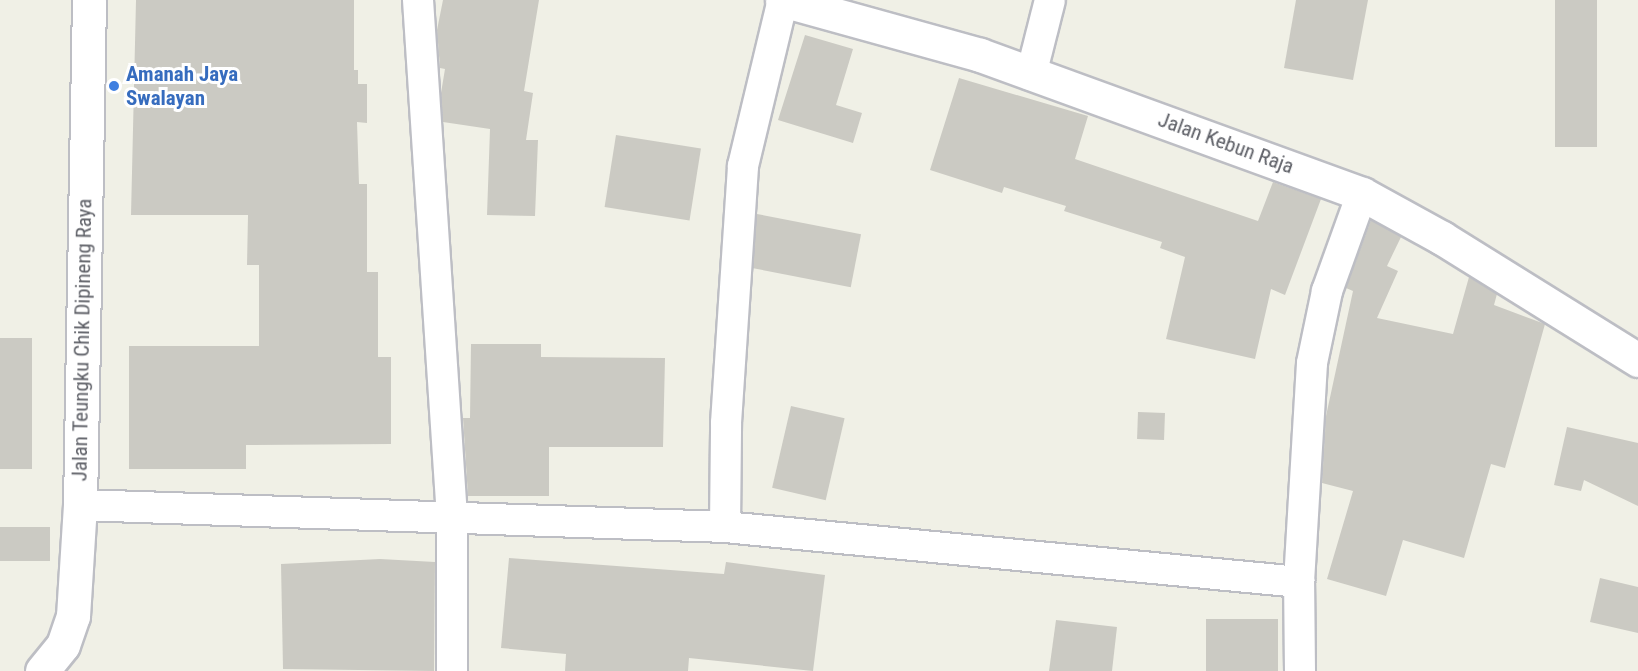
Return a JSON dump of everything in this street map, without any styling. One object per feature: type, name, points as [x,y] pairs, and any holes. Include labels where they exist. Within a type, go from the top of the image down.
[{"type":"street","name":"Jalan Teungku Chik Dipineng Raya","points":[[42,671],[63,645],[73,616],[80,505],[89,0]]},
{"type":"street","points":[[417,0],[452,518],[452,671]]},
{"type":"street","points":[[725,527],[726,423],[743,166],[782,0]]},
{"type":"street","name":"Jalan Kebun Raja","points":[[782,0],[980,56],[1196,131],[1362,194],[1442,238],[1638,360]]},
{"type":"street","points":[[1031,75],[1050,0]]},
{"type":"street","points":[[1300,671],[1299,582],[1305,457],[1317,331],[1362,194]]},
{"type":"street","points":[[80,505],[725,527],[1299,582]]},
{"type":"building","points":[[136,0],[354,0],[354,70],[358,70],[358,84],[367,84],[367,123],[357,122],[359,184],[367,184],[367,272],[378,272],[378,357],[391,357],[391,444],[246,445],[246,469],[129,469],[129,346],[259,346],[259,265],[247,265],[248,215],[131,215]]},
{"type":"building","points":[[443,0],[539,0],[524,91],[533,93],[526,140],[538,140],[535,216],[487,215],[490,129],[443,122],[441,93],[445,69],[440,68],[437,30]]},
{"type":"building","points":[[1296,0],[1368,0],[1353,80],[1284,68]]},
{"type":"building","points":[[1555,0],[1597,0],[1597,147],[1555,147]]},
{"type":"building","points":[[805,35],[853,49],[836,105],[862,113],[853,143],[778,120]]},
{"type":"building","points":[[959,78],[1088,116],[1075,159],[1258,221],[1273,182],[1321,199],[1285,295],[1271,289],[1255,359],[1166,339],[1185,257],[1160,248],[1162,242],[1064,211],[1066,206],[1004,187],[1002,193],[930,170]]},
{"type":"building","points":[[616,135],[701,148],[690,221],[605,207]]},
{"type":"building","points":[[757,214],[861,234],[851,287],[747,267]]},
{"type":"building","points":[[1371,220],[1401,237],[1387,266],[1398,271],[1377,318],[1453,334],[1469,277],[1497,294],[1494,305],[1545,324],[1505,468],[1491,464],[1464,558],[1403,540],[1386,596],[1327,579],[1353,491],[1322,483],[1326,416],[1353,291],[1346,288]]},
{"type":"building","points":[[0,338],[32,338],[32,469],[0,469]]},
{"type":"building","points":[[471,344],[541,344],[541,357],[665,358],[663,447],[549,447],[549,496],[468,496],[463,418],[470,418]]},
{"type":"building","points":[[791,406],[845,418],[826,500],[772,488]]},
{"type":"building","points":[[1138,412],[1165,413],[1164,440],[1137,439]]},
{"type":"building","points":[[1567,427],[1638,443],[1638,506],[1584,480],[1581,491],[1554,485]]},
{"type":"building","points":[[0,527],[50,527],[50,561],[0,561]]},
{"type":"building","points":[[509,558],[724,574],[726,562],[825,575],[813,671],[689,658],[688,671],[565,671],[566,654],[501,648]]},
{"type":"building","points":[[380,559],[435,562],[434,671],[283,669],[281,564]]},
{"type":"building","points":[[1600,578],[1638,587],[1638,633],[1590,622]]},
{"type":"building","points":[[1206,619],[1278,619],[1278,671],[1206,671]]},
{"type":"building","points":[[1056,620],[1117,627],[1112,671],[1049,671]]},
{"type":"place","name":"Amanah Jaya Swalayan","points":[[114,86]]}]
